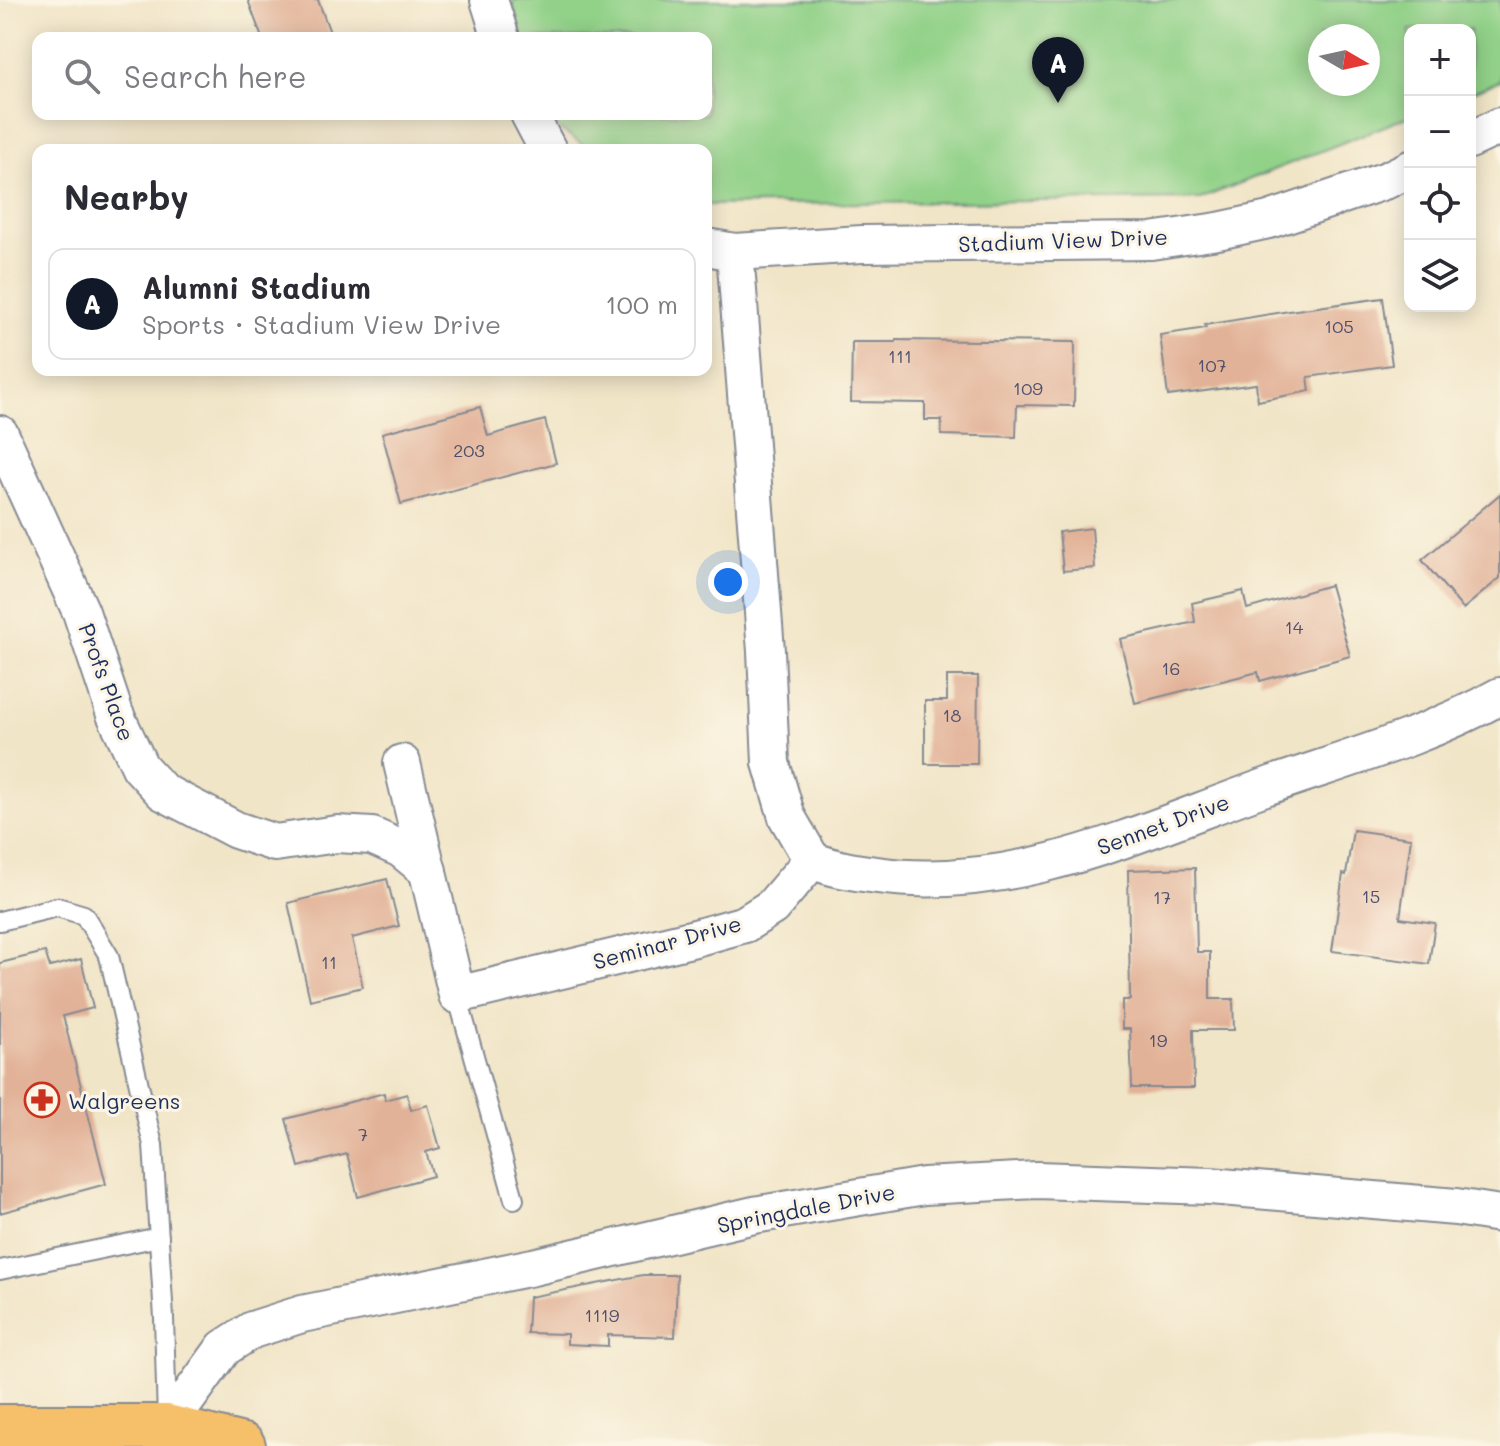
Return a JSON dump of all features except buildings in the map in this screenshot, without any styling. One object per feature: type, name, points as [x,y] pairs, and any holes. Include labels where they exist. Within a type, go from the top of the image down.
[{"type":"main road","points":[[0,1427],[167,1427],[243,1446]]},
{"type":"street","points":[[489,0],[499,32]]},
{"type":"street","points":[[532,120],[545,144]]},
{"type":"street","points":[[1476,137],[1500,126]]},
{"type":"street","name":"Stadium View Drive","points":[[721,250],[862,244],[1151,241],[1269,220],[1404,172]]},
{"type":"street","points":[[721,250],[766,651],[771,763],[787,817],[812,860]]},
{"type":"street","name":"Profs Place","points":[[0,434],[81,612],[115,714],[140,767],[163,792],[236,830],[275,843],[337,834],[372,836],[401,849],[428,871]]},
{"type":"street","name":"Sennet Drive","points":[[812,860],[833,869],[935,879],[998,875],[1037,866],[1136,835],[1431,729],[1500,696]]},
{"type":"street","points":[[402,763],[457,995]]},
{"type":"street","name":"Seminar Drive","points":[[457,995],[745,924],[772,907],[812,860]]},
{"type":"street","name":"Springdale Drive","points":[[167,1427],[224,1348],[252,1330],[302,1314],[533,1267],[754,1215],[924,1186],[1037,1180],[1210,1186],[1456,1207],[1500,1214]]},
{"type":"lane","points":[[0,921],[57,907],[84,915],[109,956],[153,1145],[167,1427]]},
{"type":"lane","points":[[457,995],[514,1199]]},
{"type":"lane","points":[[0,1270],[159,1237]]},
{"type":"green space","points":[[512,0],[1500,0],[1500,81],[1476,91],[1476,24],[1404,24],[1404,118],[1200,199],[712,205],[712,144],[582,144],[546,120],[712,120],[712,32],[520,32]]},
{"type":"place","name":"Alumni Stadium","points":[[1058,103]]},
{"type":"place","name":"Walgreens","points":[[42,1100]]}]
